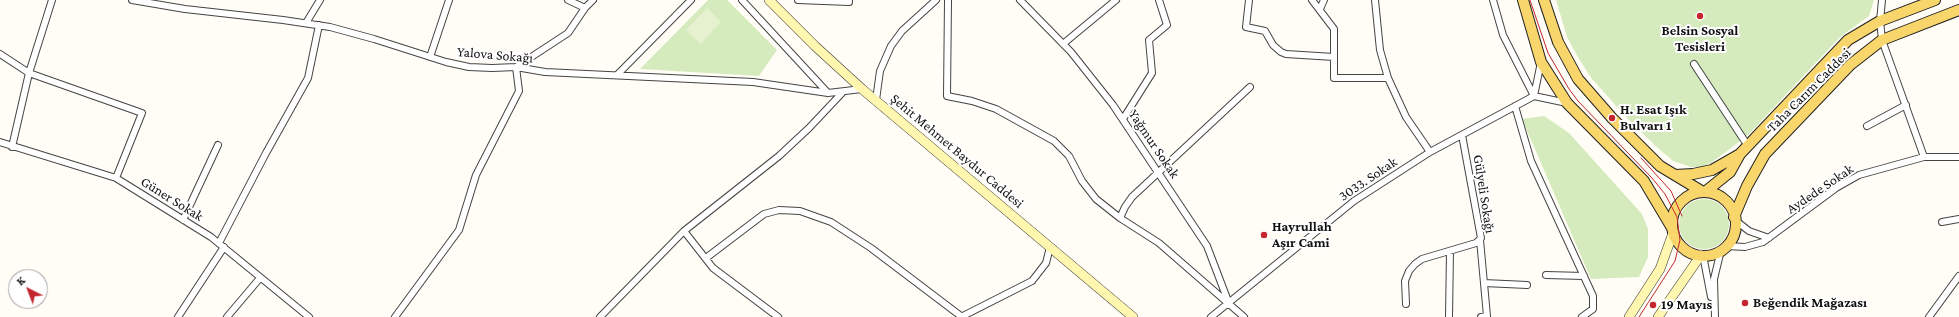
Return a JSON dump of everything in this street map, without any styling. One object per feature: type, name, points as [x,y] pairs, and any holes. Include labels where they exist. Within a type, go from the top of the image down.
[{"type":"main road","points":[[1523,0],[1541,62],[1566,103],[1644,181],[1683,248],[1693,254],[1702,255],[1710,254],[1724,248],[1734,231],[1735,218],[1732,208],[1724,199],[1714,194],[1704,192],[1660,166],[1612,118],[1578,79],[1558,42],[1544,0]]},
{"type":"main road","name":"Taha Carım Caddesi","points":[[1704,192],[1730,172],[1740,154],[1848,40],[1880,21],[1935,0]]},
{"type":"main road","name":"Taha Carım Caddesi","points":[[1735,218],[1747,186],[1765,154],[1850,65],[1882,40],[1959,10]]},
{"type":"main road","points":[[1674,175],[1693,174],[1712,170],[1740,154]]},
{"type":"main road","points":[[1673,231],[1673,216],[1681,202],[1691,194],[1704,192]]},
{"type":"street","points":[[12,146],[29,73],[52,0]]},
{"type":"street","name":"Yalova Sokağı","points":[[132,0],[156,2],[191,10],[306,23],[374,39],[430,57],[469,67],[516,67],[545,72],[618,74],[753,82],[828,93],[842,93],[862,89]]},
{"type":"street","points":[[306,23],[320,0]]},
{"type":"street","points":[[430,57],[449,0]]},
{"type":"street","points":[[568,0],[584,8]]},
{"type":"street","points":[[395,317],[460,230],[476,175],[519,91],[516,67],[568,33],[584,8],[593,0]]},
{"type":"street","points":[[618,74],[691,0]]},
{"type":"street","points":[[742,0],[828,93]]},
{"type":"street","name":"Şehit Mehmet Baydur Caddesi","points":[[769,0],[815,46],[862,89],[1133,317]]},
{"type":"street","points":[[800,0],[849,2],[849,0]]},
{"type":"street","points":[[876,100],[880,71],[891,46],[902,31],[936,0]]},
{"type":"street","points":[[948,0],[947,96],[972,101],[996,109],[1054,140],[1069,156],[1082,181],[1091,193],[1120,218],[1159,243],[1228,302]]},
{"type":"street","name":"Yağmur Sokak","points":[[1020,0],[1063,44],[1100,87],[1123,119],[1207,246],[1228,302],[1244,317]]},
{"type":"street","points":[[1063,44],[1116,0]]},
{"type":"street","points":[[1123,119],[1152,73],[1149,40],[1167,25],[1159,0]]},
{"type":"street","points":[[1249,0],[1246,27],[1262,30],[1277,49],[1286,54],[1334,57]]},
{"type":"street","points":[[1312,0],[1334,29],[1334,78],[1388,78]]},
{"type":"street","points":[[1320,9],[1324,0]]},
{"type":"street","points":[[1382,0],[1375,1],[1380,50],[1388,78],[1406,117],[1430,152]]},
{"type":"street","points":[[1493,0],[1503,34],[1534,96]]},
{"type":"street","points":[[1882,0],[1880,21],[1882,40],[1924,157]]},
{"type":"street","points":[[178,317],[221,245],[266,153],[308,78],[319,26]]},
{"type":"street","points":[[0,54],[29,73],[142,113],[116,178]]},
{"type":"street","points":[[1534,96],[1541,62]]},
{"type":"street","points":[[1694,64],[1748,146]]},
{"type":"street","points":[[1120,218],[1128,201],[1250,87]]},
{"type":"street","points":[[600,317],[684,231],[779,156],[842,93]]},
{"type":"street","points":[[1534,96],[1566,103]]},
{"type":"street","name":"3033. Sokak","points":[[1211,317],[1354,201],[1430,152],[1534,96]]},
{"type":"street","points":[[1866,126],[1906,105]]},
{"type":"street","points":[[1515,106],[1531,161],[1593,296],[1594,303],[1591,312],[1582,317]]},
{"type":"street","name":"Gülyeli Sokağı","points":[[1406,304],[1405,281],[1412,267],[1422,259],[1476,243],[1480,240],[1481,236],[1462,135]]},
{"type":"street","name":"Güner Sokak","points":[[0,142],[116,178],[221,245],[309,317]]},
{"type":"street","points":[[183,220],[218,145]]},
{"type":"street","name":"Aydede Sokak","points":[[1724,248],[1751,246],[1769,238],[1836,188],[1859,175],[1924,157],[1959,157]]},
{"type":"street","points":[[706,258],[764,214],[778,210],[800,211],[831,222],[871,248],[962,317],[1032,281],[1046,263],[1050,247]]},
{"type":"street","points":[[1735,218],[1749,231],[1769,238]]},
{"type":"street","points":[[1942,222],[1959,219]]},
{"type":"street","points":[[684,231],[713,268],[778,317]]},
{"type":"street","points":[[1629,317],[1660,269],[1673,231]]},
{"type":"street","points":[[1480,240],[1487,316],[1481,317]]},
{"type":"street","points":[[1715,317],[1714,279],[1724,248]]},
{"type":"street","points":[[1449,317],[1450,251]]},
{"type":"street","points":[[1702,255],[1715,317]]},
{"type":"street","points":[[1658,317],[1702,255]]},
{"type":"street","points":[[1546,275],[1584,276]]},
{"type":"street","points":[[1929,317],[1959,276]]},
{"type":"street","points":[[227,317],[260,278]]},
{"type":"street","points":[[1484,283],[1527,285]]},
{"type":"green space","points":[[708,0],[727,0],[777,50],[759,76],[640,69]]},
{"type":"green space","points":[[1556,0],[1874,0],[1869,16],[1840,37],[1748,135],[1711,163],[1701,167],[1691,167],[1673,161],[1658,148],[1629,120],[1592,79],[1567,37]]},
{"type":"green space","points":[[707,8],[721,22],[701,44],[686,30]]},
{"type":"green space","points":[[1544,116],[1569,133],[1642,214],[1648,229],[1648,257],[1639,277],[1591,279],[1522,119]]},
{"type":"green space","points":[[1704,199],[1714,201],[1722,206],[1727,214],[1729,224],[1727,234],[1722,242],[1714,247],[1704,249],[1694,247],[1686,242],[1681,234],[1679,224],[1681,214],[1686,206],[1694,201]]},
{"type":"tram line","points":[[1530,0],[1548,53],[1569,89],[1578,101],[1652,178],[1665,194],[1677,217],[1680,240],[1675,261],[1639,317]]},
{"type":"tram line","points":[[1641,158],[1671,191],[1682,216]]},
{"type":"place","name":"Belsin Sosyal Tesisleri","points":[[1700,16]]},
{"type":"place","name":"H. Esat Işık Bulvarı 1","points":[[1612,118]]},
{"type":"place","name":"Hayrullah Aşır Cami","points":[[1264,235]]},
{"type":"place","name":"Beğendik Mağazası","points":[[1745,303]]},
{"type":"place","name":"19 Mayıs","points":[[1653,305]]}]
